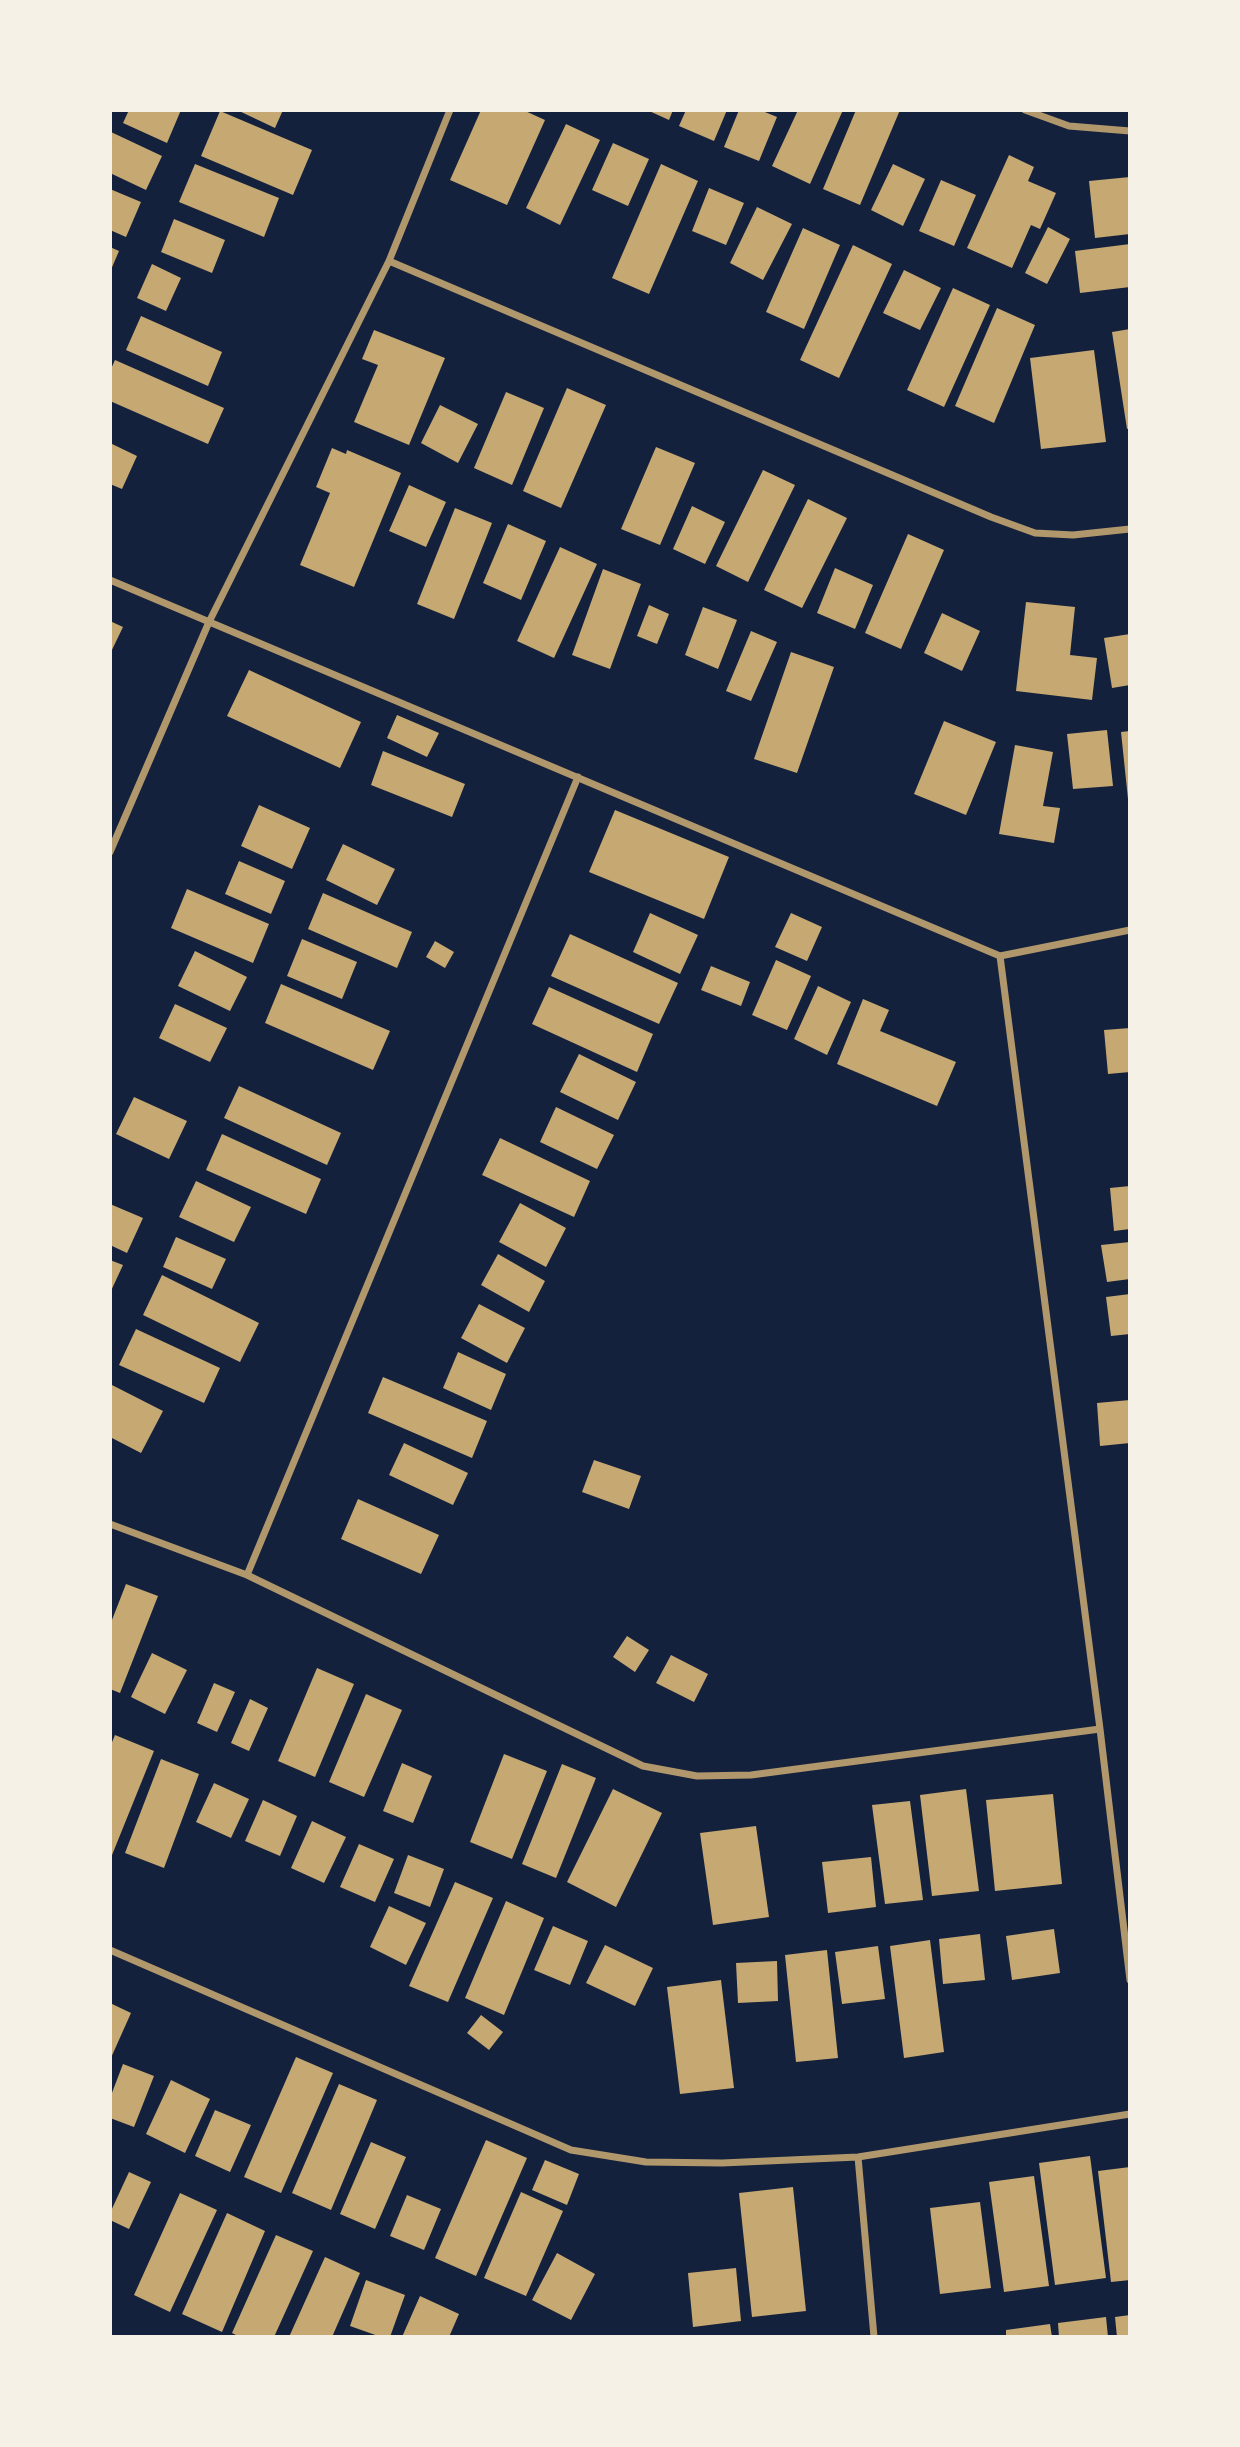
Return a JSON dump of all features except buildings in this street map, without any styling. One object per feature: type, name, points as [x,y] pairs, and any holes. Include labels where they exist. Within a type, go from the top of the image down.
[{"type":"street","points":[[110,852],[209,622],[389,261],[450,110]]},
{"type":"street","points":[[1025,110],[1069,126],[1130,131]]},
{"type":"street","points":[[389,261],[1035,533],[1073,535],[1130,529]]},
{"type":"street","points":[[110,580],[1000,956],[1130,929]]},
{"type":"street","points":[[247,1575],[578,777]]},
{"type":"street","points":[[1000,956],[1130,1980]]},
{"type":"street","points":[[110,1524],[247,1575],[643,1766],[697,1776],[751,1774],[1100,1729]]},
{"type":"street","points":[[110,1950],[571,2150],[658,2162],[722,2164],[858,2157],[1130,2114]]},
{"type":"street","points":[[858,2157],[874,2337]]}]
